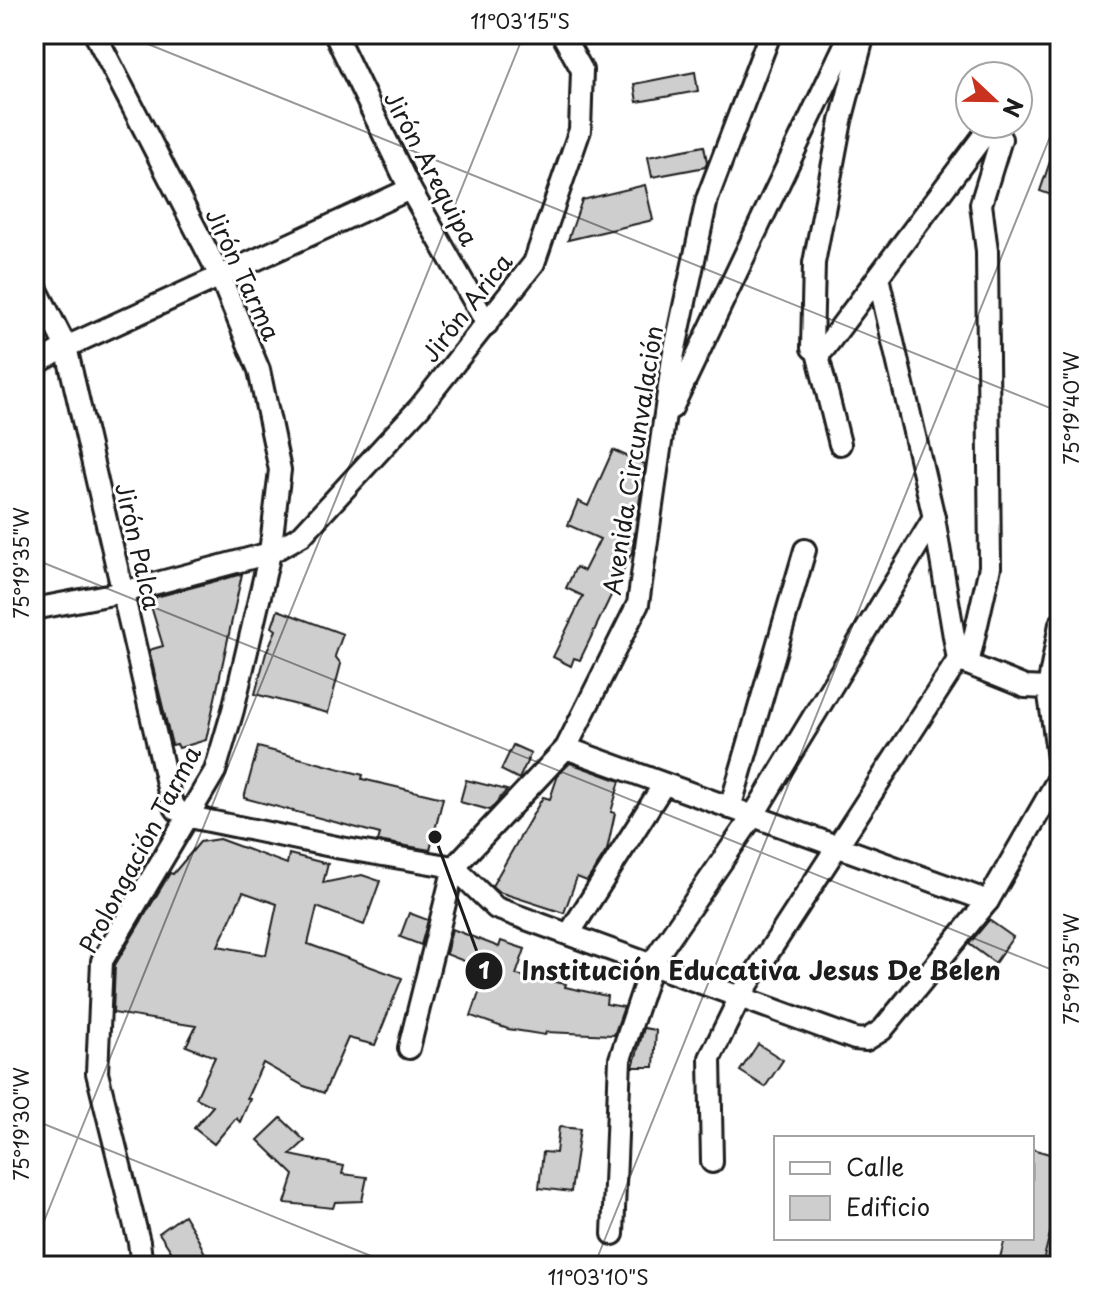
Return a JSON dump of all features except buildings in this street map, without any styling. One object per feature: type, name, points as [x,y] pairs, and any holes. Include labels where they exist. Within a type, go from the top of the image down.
[{"type":"street","name":"Jirón Tarma","points":[[95,34],[220,276],[259,370],[280,470],[270,553]]},
{"type":"street","name":"Jirón Arequipa","points":[[335,34],[410,189],[487,324]]},
{"type":"street","name":"Jirón Arica","points":[[34,609],[123,592],[270,553],[302,535],[420,407],[534,263],[580,130],[582,70],[562,34]]},
{"type":"street","name":"Avenida Circunvalación","points":[[454,867],[566,748],[638,604],[673,358],[707,199],[770,34]]},
{"type":"street","points":[[663,426],[850,34]]},
{"type":"street","points":[[840,444],[817,352],[812,348],[814,263],[841,121],[864,34]]},
{"type":"street","points":[[712,1162],[710,1058],[741,995],[837,846],[963,662],[990,567],[987,251],[981,204],[1001,139],[995,131],[984,135],[824,349],[817,352]]},
{"type":"street","points":[[34,365],[66,347],[410,189]]},
{"type":"street","points":[[878,277],[934,518],[963,662]]},
{"type":"street","name":"Jirón Palca","points":[[34,284],[66,347],[171,801],[177,810],[190,817]]},
{"type":"street","points":[[613,1234],[620,1059],[652,963],[753,816],[934,518]]},
{"type":"street","points":[[730,808],[805,550]]},
{"type":"street","name":"Prolongación Tarma","points":[[142,1266],[139,1242],[97,1073],[102,961],[215,771],[233,710],[270,553]]},
{"type":"street","points":[[190,817],[454,867],[496,908],[855,1039],[866,1040],[882,1030],[988,901],[1060,774],[1048,688],[1060,624]]},
{"type":"street","points":[[963,662],[1025,687],[1048,688]]},
{"type":"street","points":[[566,748],[988,901]]},
{"type":"street","points":[[569,934],[664,784]]},
{"type":"street","points":[[409,1048],[454,867]]},
{"type":"street","points":[[139,1242],[154,1266]]},
{"type":"place","name":"Institución Educativa Jesus De Belen","points":[[435,837]]}]
